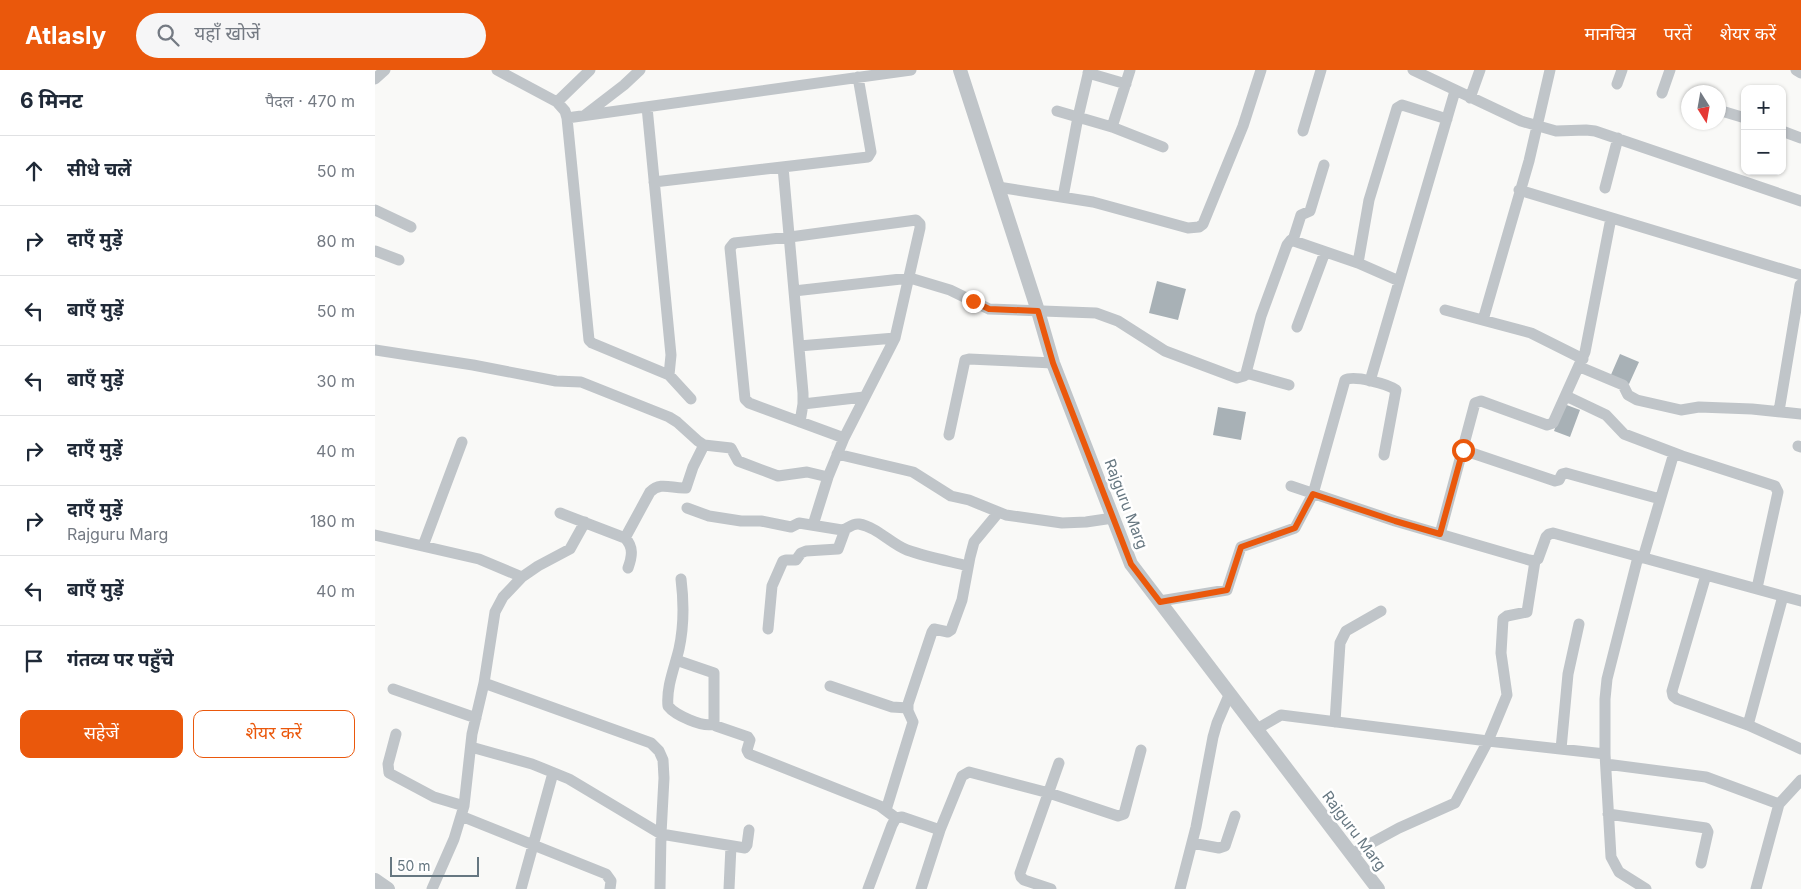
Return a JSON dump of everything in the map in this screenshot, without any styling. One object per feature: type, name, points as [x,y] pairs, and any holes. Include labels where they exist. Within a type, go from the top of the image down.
[{"type":"street","points":[[497,70],[557,102],[565,111],[589,340],[592,344],[669,375],[691,399]]},
{"type":"street","points":[[557,102],[590,70]]},
{"type":"street","points":[[584,116],[624,86],[640,70]]},
{"type":"street","points":[[567,118],[911,70]]},
{"type":"street","name":"Rajguru Marg","points":[[960,70],[1053,363],[1131,564],[1378,889]]},
{"type":"street","points":[[1111,127],[1130,70]]},
{"type":"street","points":[[998,188],[1103,204],[1188,228],[1199,227],[1203,224],[1217,193],[1246,118],[1261,70]]},
{"type":"street","points":[[1303,131],[1321,70]]},
{"type":"street","points":[[1414,70],[1521,121],[1556,131],[1586,130],[1618,138],[1801,200]]},
{"type":"street","points":[[1470,98],[1480,70]]},
{"type":"street","points":[[1483,320],[1531,153],[1550,70]]},
{"type":"street","points":[[1617,84],[1622,70]]},
{"type":"street","points":[[1662,93],[1670,70]]},
{"type":"street","points":[[1796,70],[1801,73]]},
{"type":"street","points":[[1063,197],[1078,117],[1089,72],[1126,84]]},
{"type":"street","points":[[654,182],[868,157],[871,152],[858,77]]},
{"type":"street","points":[[1370,381],[1455,91]]},
{"type":"street","points":[[1358,264],[1369,200],[1397,108],[1402,105],[1447,118]]},
{"type":"street","points":[[647,107],[671,355],[669,375]]},
{"type":"street","points":[[1057,111],[1111,127],[1163,147]]},
{"type":"street","points":[[1726,112],[1741,117]]},
{"type":"street","points":[[1786,132],[1801,138]]},
{"type":"street","points":[[1605,188],[1618,138]]},
{"type":"street","points":[[795,291],[910,278],[950,290],[989,309],[1086,311],[1111,317],[1173,354],[1237,378],[1245,376],[1261,316],[1287,245],[1293,240],[1301,215],[1310,211],[1324,165]]},
{"type":"street","points":[[783,167],[795,291],[803,404],[800,422]]},
{"type":"street","points":[[1519,190],[1801,275]]},
{"type":"street","points":[[375,210],[411,227]]},
{"type":"street","points":[[1440,534],[1476,402],[1481,401],[1551,425],[1553,423],[1582,363],[1611,218]]},
{"type":"street","points":[[813,525],[828,477],[844,438],[895,338],[920,228],[920,224],[916,220],[790,237],[733,242],[729,248],[745,400],[749,404],[844,438]]},
{"type":"street","points":[[1293,240],[1399,281]]},
{"type":"street","points":[[375,251],[399,260]]},
{"type":"street","points":[[1297,327],[1325,252]]},
{"type":"street","points":[[1779,411],[1801,285]]},
{"type":"street","points":[[1445,310],[1531,333],[1623,385],[1628,395],[1637,400],[1681,410],[1699,407],[1801,414]]},
{"type":"street","points":[[799,346],[895,338]]},
{"type":"street","points":[[375,350],[473,365],[556,381],[581,382],[669,417],[704,445],[731,448],[738,460],[778,476],[807,472],[828,477]]},
{"type":"street","points":[[949,435],[965,360],[1053,363]]},
{"type":"street","points":[[1246,373],[1289,385]]},
{"type":"street","points":[[1160,602],[1227,590],[1241,547],[1295,528],[1313,494],[1345,380],[1351,377],[1391,387],[1395,390],[1384,455]]},
{"type":"street","points":[[803,404],[864,396]]},
{"type":"street","points":[[1566,396],[1606,415],[1624,434],[1674,453],[1770,483],[1777,488],[1757,588]]},
{"type":"street","points":[[423,546],[462,442]]},
{"type":"street","points":[[625,538],[654,488],[659,486],[686,488],[693,467],[704,445]]},
{"type":"street","points":[[1463,450],[1555,481],[1559,480],[1562,474],[1566,473],[1660,500]]},
{"type":"street","points":[[1646,889],[1619,872],[1611,857],[1605,759],[1605,699],[1607,679],[1640,558],[1674,453]]},
{"type":"street","points":[[837,454],[913,472],[951,496],[969,500],[998,513],[1062,523],[1113,518]]},
{"type":"street","points":[[1291,486],[1395,521],[1535,560],[1539,559],[1546,537],[1553,533],[1801,601]]},
{"type":"street","points":[[687,508],[709,516],[741,521],[761,521],[791,527],[797,524],[813,525],[845,530]]},
{"type":"street","points":[[560,513],[625,538],[632,550],[632,557],[628,568]]},
{"type":"street","points":[[886,810],[913,722],[908,708],[933,630],[947,632],[951,630],[962,600],[974,542],[998,513]]},
{"type":"street","points":[[433,889],[454,839],[462,811],[471,747],[484,683],[495,612],[503,597],[522,577],[570,549],[585,522]]},
{"type":"street","points":[[769,629],[772,586],[783,561],[796,560],[801,553],[806,551],[839,549],[845,530],[852,524],[863,525],[907,550],[968,566]]},
{"type":"street","points":[[375,535],[479,559],[522,577]]},
{"type":"street","points":[[1351,854],[1399,828],[1455,803],[1488,741],[1507,695],[1501,653],[1503,619],[1507,616],[1527,612],[1535,560]]},
{"type":"street","points":[[1706,576],[1672,691],[1673,696],[1749,725],[1801,748]]},
{"type":"street","points":[[681,579],[684,607],[682,634],[668,702],[670,708],[680,715],[705,725],[714,724],[748,737],[750,740],[747,750],[749,754],[886,810],[896,818],[902,817],[940,830]]},
{"type":"street","points":[[1749,725],[1783,596]]},
{"type":"street","points":[[1335,722],[1340,643],[1346,631],[1381,611]]},
{"type":"street","points":[[1561,749],[1568,674],[1579,624]]},
{"type":"street","points":[[676,660],[714,673],[714,724]]},
{"type":"street","points":[[484,683],[651,743],[659,751],[663,760],[664,778],[660,889]]},
{"type":"street","points":[[830,686],[892,706],[908,708]]},
{"type":"street","points":[[393,689],[476,718]]},
{"type":"street","points":[[1180,889],[1192,843],[1213,737],[1217,722],[1230,694]]},
{"type":"street","points":[[1257,730],[1281,715],[1561,749],[1706,777],[1779,804]]},
{"type":"street","points":[[396,734],[387,764],[389,773],[426,794],[533,845],[606,874],[611,881],[610,889]]},
{"type":"street","points":[[471,747],[531,764],[553,773],[577,784],[661,834],[745,848],[747,847],[749,830]]},
{"type":"street","points":[[921,889],[940,830],[962,776],[965,773],[969,772],[1049,792],[1117,816],[1122,816],[1141,750]]},
{"type":"street","points":[[1048,889],[1024,880],[1020,872],[1059,763]]},
{"type":"street","points":[[521,889],[553,773]]},
{"type":"street","points":[[1756,889],[1779,804],[1801,780]]},
{"type":"street","points":[[1609,814],[1706,828],[1708,832],[1701,862]]},
{"type":"street","points":[[1192,843],[1223,848],[1235,816]]},
{"type":"street","points":[[868,889],[896,818]]},
{"type":"street","points":[[729,889],[731,846]]},
{"type":"street","points":[[375,880],[388,889]]},
{"type":"building","points":[[1157,281],[1186,289],[1178,320],[1149,313]]},
{"type":"building","points":[[1620,354],[1639,362],[1629,384],[1610,377]]},
{"type":"building","points":[[1564,404],[1580,410],[1570,437],[1554,431]]},
{"type":"building","points":[[1218,407],[1246,412],[1241,440],[1213,435]]},
{"type":"route","points":[[973,301],[994,310],[1038,311],[1053,363],[1131,564],[1160,602],[1227,590],[1241,547],[1295,528],[1313,494],[1440,534],[1463,450]]}]
